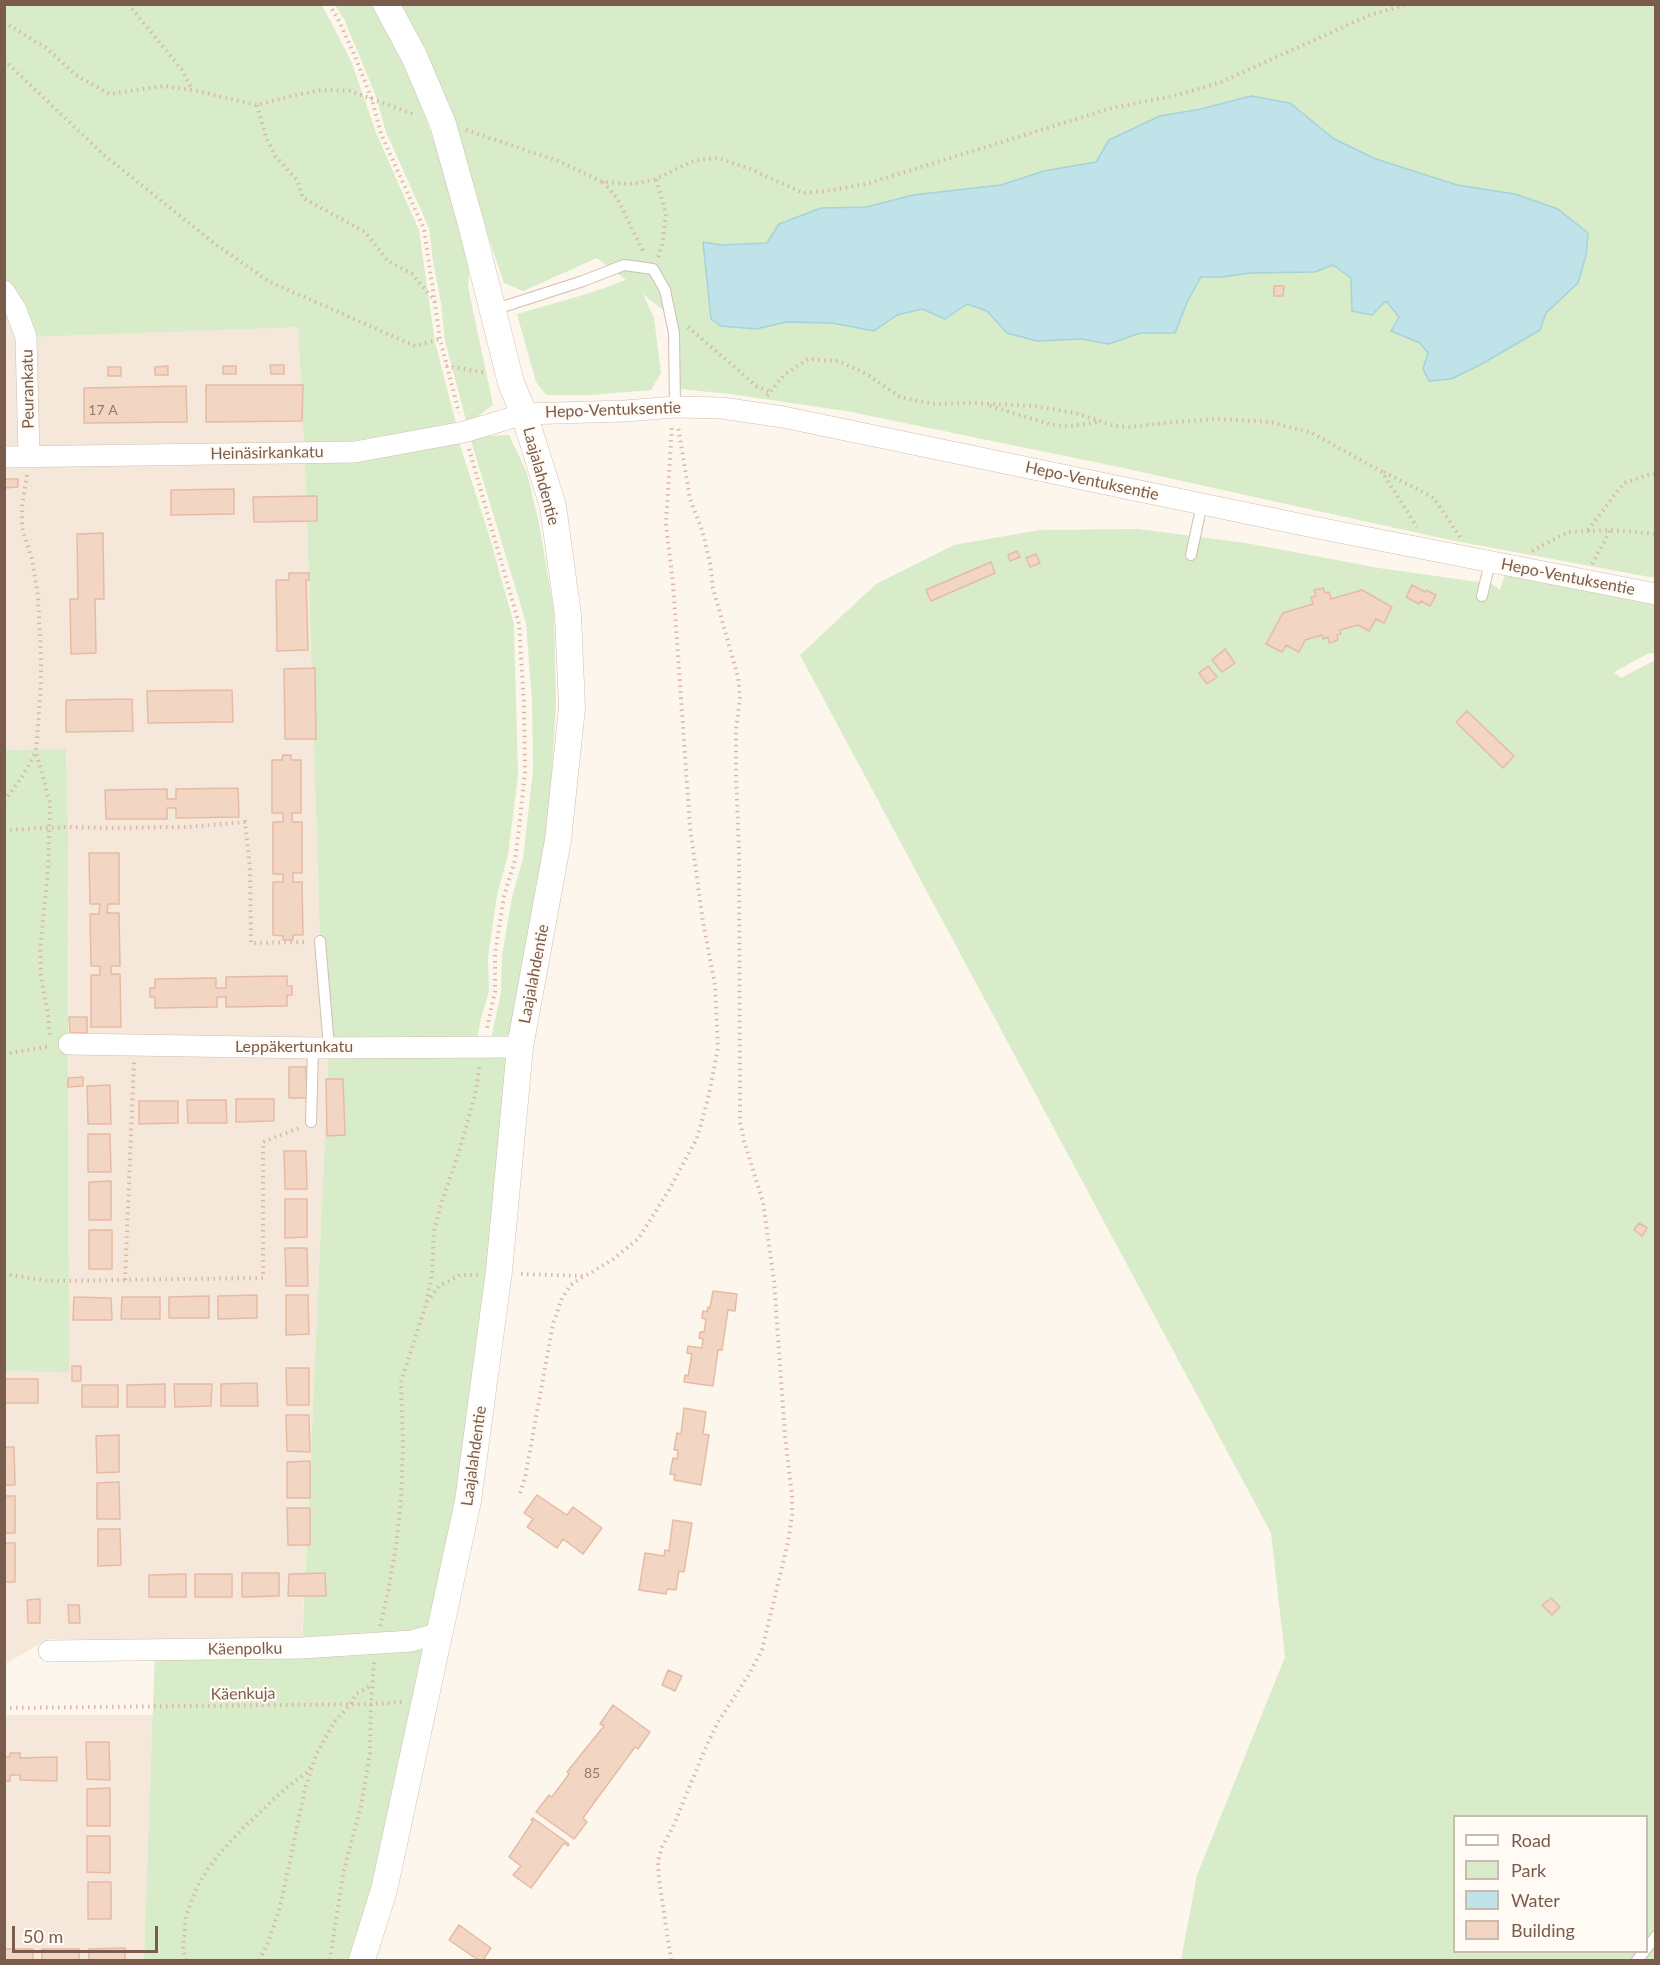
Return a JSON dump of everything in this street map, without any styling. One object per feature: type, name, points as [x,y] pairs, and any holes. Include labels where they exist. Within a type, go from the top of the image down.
[{"type":"street","name":"Laajalahdentie","points":[[362,1960],[384,1890],[468,1501],[499,1271],[520,1047],[558,840],[572,708],[568,615],[553,506],[524,414],[511,383],[443,124],[414,56],[386,4]]},
{"type":"street","name":"Peurankatu","points":[[4,291],[16,310],[26,337],[29,457]]},
{"type":"street","name":"Hepo-Ventuksentie","points":[[524,414],[675,407],[722,408],[912,443],[1202,504],[1656,594]]},
{"type":"street","name":"Heinäsirkankatu","points":[[4,457],[355,452],[464,432],[524,414]]},
{"type":"street","name":"Leppäkertunkatu","points":[[60,1045],[520,1047]]},
{"type":"street","name":"Käenpolku","points":[[49,1651],[302,1648],[411,1641],[440,1633]]},
{"type":"lane","points":[[493,310],[624,266],[653,269],[665,290],[675,333],[675,407]]},
{"type":"lane","points":[[1191,555],[1202,504]]},
{"type":"lane","points":[[1482,596],[1499,564]]},
{"type":"lane","points":[[311,1122],[321,1047],[320,941]]},
{"type":"path","points":[[128,4],[182,70],[193,90]]},
{"type":"path","points":[[329,4],[339,21],[372,100],[381,134],[424,229],[446,366],[519,624],[525,772],[515,860],[504,896],[495,954],[495,991],[475,1095],[434,1231],[432,1274],[426,1304],[400,1382],[403,1444],[396,1546],[388,1592],[375,1643],[370,1753],[361,1806],[343,1874],[330,1960]]},
{"type":"path","points":[[4,22],[46,48],[76,75],[109,94],[164,86],[193,90],[257,105],[322,90],[350,91],[443,124],[558,160],[603,182],[632,184],[656,179],[695,160],[718,158],[803,192],[827,191],[866,184],[1112,108],[1178,95],[1221,82],[1370,15],[1408,4]]},
{"type":"path","points":[[4,60],[104,155],[214,243],[268,281],[415,346],[440,339]]},
{"type":"path","points":[[257,105],[266,137],[275,156],[297,180],[303,198],[365,232],[388,261],[412,274],[435,302]]},
{"type":"path","points":[[653,269],[662,245],[666,214],[656,179]]},
{"type":"path","points":[[603,182],[617,198],[653,269]]},
{"type":"path","points":[[668,303],[697,336],[756,386],[770,392]]},
{"type":"path","points":[[753,413],[784,374],[808,359],[838,361],[868,375],[900,397],[933,404],[1034,406],[1061,410],[1116,426],[1131,427],[1217,420],[1270,422],[1312,433],[1434,498],[1465,542]]},
{"type":"path","points":[[446,366],[486,373],[511,383]]},
{"type":"path","points":[[983,404],[1053,425],[1070,426],[1103,422]]},
{"type":"path","points":[[520,1493],[525,1478],[553,1324],[562,1298],[571,1285],[612,1260],[639,1238],[669,1190],[696,1138],[708,1099],[718,1048],[715,985],[703,922],[690,827],[673,584],[666,524],[670,443],[675,407]]},
{"type":"path","points":[[671,1960],[658,1862],[662,1847],[673,1827],[718,1722],[762,1650],[788,1542],[792,1506],[774,1281],[763,1202],[740,1122],[739,850],[736,774],[736,729],[740,698],[738,677],[718,608],[703,533],[690,499],[675,407]]},
{"type":"path","points":[[4,1054],[60,1045],[48,1014],[41,978],[40,950],[48,871],[50,803],[36,752],[41,686],[38,608],[32,559],[22,528],[22,506],[29,457]]},
{"type":"path","points":[[1382,472],[1406,512],[1434,551]]},
{"type":"path","points":[[1588,531],[1624,483],[1656,474]]},
{"type":"path","points":[[1583,580],[1611,530]]},
{"type":"path","points":[[1499,564],[1568,532],[1611,530],[1656,534]]},
{"type":"path","points":[[4,801],[22,777],[36,752]]},
{"type":"path","points":[[4,830],[188,827],[245,822],[250,869],[251,943],[320,941]]},
{"type":"path","points":[[125,1280],[135,1045]]},
{"type":"path","points":[[4,1274],[49,1281],[263,1278],[263,1142],[311,1122]]},
{"type":"path","points":[[426,1304],[439,1286],[460,1275],[487,1275],[499,1271],[534,1276],[585,1276]]},
{"type":"path","points":[[259,1960],[268,1943],[280,1907],[305,1789],[314,1762],[335,1721],[350,1705],[356,1694],[372,1685]]},
{"type":"path","name":"Käenkuja","points":[[4,1708],[350,1705],[424,1700]]},
{"type":"path","points":[[186,1960],[183,1950],[186,1916],[197,1887],[208,1869],[245,1826],[306,1773],[314,1762]]},
{"type":"shaded area","points":[[4,305],[18,339],[23,450],[5,450]]},
{"type":"shaded area","points":[[298,326],[304,444],[37,449],[33,337]]},
{"type":"shaded area","points":[[305,460],[320,941],[329,1038],[69,1035],[66,749],[5,750],[4,466]]},
{"type":"shaded area","points":[[69,1053],[329,1056],[302,1639],[154,1641],[48,1639],[5,1664],[5,1371],[69,1371]]},
{"type":"shaded area","points":[[4,1715],[154,1715],[144,1960],[5,1960]]},
{"type":"green space","points":[[4,5],[322,5],[351,61],[377,135],[419,230],[435,342],[456,423],[353,441],[304,444],[298,327],[33,337],[23,307],[5,280]]},
{"type":"green space","points":[[335,5],[374,5],[405,60],[449,184],[470,264],[468,287],[493,405],[467,424],[445,341],[429,228],[386,132],[376,97],[344,19]]},
{"type":"green space","points":[[399,5],[1655,5],[1655,578],[1450,540],[1114,466],[846,411],[680,389],[672,317],[643,294],[654,318],[661,373],[651,390],[591,395],[546,395],[536,382],[517,314],[626,280],[597,258],[523,291],[504,283],[447,115]]},
{"type":"green space","points":[[509,435],[527,473],[539,524],[554,611],[556,706],[548,831],[513,1034],[491,1039],[501,993],[502,955],[512,897],[523,859],[533,770],[532,702],[526,623],[470,437]]},
{"type":"green space","points":[[459,442],[489,535],[514,624],[518,776],[508,855],[497,895],[488,957],[489,991],[477,1041],[329,1038],[320,941],[305,460]]},
{"type":"green space","points":[[1138,529],[1246,543],[1379,568],[1492,584],[1500,590],[1508,565],[1655,594],[1655,654],[1649,653],[1614,672],[1621,678],[1655,662],[1655,1960],[1181,1960],[1197,1875],[1285,1657],[1271,1533],[800,655],[876,584],[954,545],[1039,530]]},
{"type":"green space","points":[[66,749],[69,1372],[5,1371],[4,750]]},
{"type":"green space","points":[[329,1047],[520,1047],[468,1501],[362,1960],[144,1960],[155,1651],[302,1648]]},
{"type":"water","points":[[1251,96],[1290,103],[1334,139],[1376,159],[1457,185],[1515,194],[1558,209],[1588,233],[1586,255],[1578,283],[1546,313],[1540,330],[1451,379],[1429,381],[1423,369],[1428,353],[1420,343],[1391,331],[1399,317],[1386,301],[1372,315],[1352,311],[1351,278],[1333,265],[1315,272],[1250,273],[1201,277],[1188,300],[1175,333],[1140,333],[1109,344],[1081,339],[1037,341],[1007,333],[987,311],[967,304],[945,319],[922,309],[897,315],[874,331],[832,323],[786,322],[756,329],[721,326],[711,319],[703,242],[722,245],[767,243],[779,224],[821,208],[867,207],[913,195],[1001,185],[1044,171],[1096,162],[1109,140],[1160,116],[1201,109]]},
{"type":"building","points":[[1274,286],[1284,286],[1283,296],[1274,296]]},
{"type":"building","points":[[270,365],[284,365],[284,374],[271,374]]},
{"type":"building","points":[[168,366],[168,375],[155,375],[155,367]]},
{"type":"building","points":[[223,366],[236,366],[236,374],[223,374]]},
{"type":"building","points":[[108,367],[121,367],[121,376],[108,376]]},
{"type":"building","points":[[206,385],[303,385],[302,421],[206,422]]},
{"type":"building","points":[[186,386],[187,422],[84,423],[84,388]]},
{"type":"building","points":[[4,479],[18,479],[18,487],[4,488]]},
{"type":"building","points":[[234,489],[234,514],[171,515],[171,490]]},
{"type":"building","points":[[317,496],[317,521],[254,522],[253,497]]},
{"type":"building","points":[[103,533],[104,599],[95,599],[96,653],[71,654],[70,599],[78,599],[77,534]]},
{"type":"building","points":[[1017,551],[1020,557],[1010,561],[1008,555]]},
{"type":"building","points":[[1036,554],[1040,563],[1030,567],[1026,558]]},
{"type":"building","points":[[991,562],[995,573],[931,601],[926,590]]},
{"type":"building","points":[[289,573],[309,573],[309,580],[306,580],[308,650],[277,651],[276,580],[289,580]]},
{"type":"building","points":[[1412,585],[1436,595],[1430,606],[1421,601],[1419,604],[1406,597]]},
{"type":"building","points":[[1323,588],[1325,593],[1329,592],[1331,599],[1362,590],[1392,607],[1384,623],[1376,619],[1369,631],[1358,625],[1340,630],[1341,634],[1337,635],[1338,640],[1329,643],[1328,637],[1323,639],[1322,635],[1305,640],[1299,652],[1286,645],[1282,652],[1266,644],[1283,613],[1313,604],[1311,597],[1316,596],[1314,590]]},
{"type":"building","points":[[1225,649],[1235,663],[1222,672],[1212,660]]},
{"type":"building","points":[[1208,666],[1217,677],[1207,684],[1199,673]]},
{"type":"building","points":[[315,668],[316,739],[285,739],[284,669]]},
{"type":"building","points":[[232,690],[233,722],[148,723],[147,691]]},
{"type":"building","points":[[132,699],[133,731],[66,732],[66,700]]},
{"type":"building","points":[[1467,711],[1514,756],[1503,768],[1456,722]]},
{"type":"building","points":[[283,755],[291,755],[291,760],[301,760],[301,813],[292,813],[292,822],[302,822],[302,873],[293,873],[293,882],[302,882],[303,935],[293,935],[293,940],[283,940],[283,936],[273,935],[273,882],[283,882],[283,874],[273,874],[273,822],[283,822],[283,813],[272,813],[272,760],[282,760]]},
{"type":"building","points":[[238,788],[239,817],[176,818],[176,808],[167,808],[167,819],[106,819],[105,790],[167,789],[167,799],[176,799],[176,789]]},
{"type":"building","points":[[89,853],[119,853],[119,904],[108,904],[107,913],[119,913],[120,966],[111,966],[111,974],[120,974],[121,1027],[91,1027],[91,975],[100,975],[100,966],[91,966],[90,914],[99,914],[100,904],[90,904]]},
{"type":"building","points":[[287,976],[287,986],[292,986],[292,995],[287,995],[287,1006],[226,1007],[226,997],[217,997],[217,1007],[155,1008],[155,997],[150,997],[150,988],[155,988],[155,979],[216,978],[216,988],[226,988],[226,977]]},
{"type":"building","points":[[69,1017],[87,1017],[87,1033],[70,1033]]},
{"type":"building","points":[[289,1067],[306,1067],[307,1098],[289,1098]]},
{"type":"building","points":[[83,1077],[83,1086],[68,1087],[68,1078]]},
{"type":"building","points":[[326,1079],[343,1079],[345,1135],[327,1136]]},
{"type":"building","points":[[110,1085],[111,1124],[88,1124],[87,1086]]},
{"type":"building","points":[[236,1099],[274,1099],[274,1121],[236,1122]]},
{"type":"building","points":[[187,1100],[226,1100],[227,1123],[188,1123]]},
{"type":"building","points":[[139,1101],[178,1101],[178,1123],[139,1124]]},
{"type":"building","points":[[88,1134],[110,1134],[111,1172],[88,1172]]},
{"type":"building","points":[[284,1151],[306,1151],[307,1189],[285,1189]]},
{"type":"building","points":[[111,1181],[111,1220],[89,1220],[89,1182]]},
{"type":"building","points":[[285,1199],[307,1199],[307,1237],[285,1238]]},
{"type":"building","points":[[1639,1223],[1647,1228],[1642,1236],[1634,1230]]},
{"type":"building","points":[[89,1230],[112,1230],[112,1269],[89,1269]]},
{"type":"building","points":[[285,1248],[307,1248],[308,1286],[286,1286]]},
{"type":"building","points":[[713,1291],[737,1294],[735,1311],[728,1310],[722,1350],[718,1350],[713,1386],[684,1382],[685,1375],[688,1376],[692,1354],[687,1353],[688,1346],[702,1348],[703,1339],[699,1338],[700,1332],[704,1332],[706,1319],[702,1318],[703,1311],[707,1312],[708,1307],[710,1308]]},
{"type":"building","points":[[257,1295],[257,1318],[218,1319],[218,1296]]},
{"type":"building","points":[[286,1295],[308,1295],[309,1334],[286,1335]]},
{"type":"building","points":[[209,1296],[209,1318],[169,1318],[169,1297]]},
{"type":"building","points":[[74,1297],[111,1298],[112,1320],[73,1320]]},
{"type":"building","points":[[122,1297],[160,1297],[160,1319],[121,1319]]},
{"type":"building","points":[[72,1366],[81,1366],[81,1381],[72,1381]]},
{"type":"building","points":[[286,1368],[309,1368],[309,1405],[287,1405]]},
{"type":"building","points":[[4,1379],[38,1379],[38,1403],[4,1403]]},
{"type":"building","points":[[257,1383],[258,1406],[221,1406],[221,1384]]},
{"type":"building","points":[[165,1384],[165,1407],[127,1407],[127,1385]]},
{"type":"building","points":[[174,1384],[212,1384],[211,1406],[175,1407]]},
{"type":"building","points":[[82,1385],[118,1385],[118,1407],[82,1407]]},
{"type":"building","points":[[684,1408],[706,1412],[703,1434],[709,1435],[701,1485],[674,1480],[675,1475],[670,1474],[673,1458],[677,1459],[678,1450],[674,1450],[677,1433],[681,1434]]},
{"type":"building","points":[[286,1415],[309,1415],[310,1452],[287,1451]]},
{"type":"building","points":[[119,1435],[119,1472],[97,1473],[96,1436]]},
{"type":"building","points":[[4,1447],[14,1447],[15,1485],[4,1485]]},
{"type":"building","points":[[310,1461],[310,1498],[287,1498],[287,1462]]},
{"type":"building","points":[[119,1482],[120,1519],[97,1519],[97,1483]]},
{"type":"building","points":[[537,1495],[567,1515],[573,1507],[602,1528],[583,1554],[563,1539],[557,1548],[527,1527],[533,1519],[524,1513]]},
{"type":"building","points":[[4,1496],[15,1496],[15,1533],[4,1533]]},
{"type":"building","points":[[287,1508],[310,1508],[310,1545],[288,1545]]},
{"type":"building","points":[[673,1520],[692,1523],[684,1572],[679,1571],[676,1590],[667,1589],[666,1594],[639,1590],[645,1553],[664,1556],[665,1550],[669,1551]]},
{"type":"building","points":[[98,1529],[120,1529],[121,1565],[98,1566]]},
{"type":"building","points":[[4,1543],[15,1543],[15,1582],[4,1582]]},
{"type":"building","points":[[242,1573],[279,1573],[279,1596],[242,1597]]},
{"type":"building","points":[[325,1573],[326,1596],[288,1596],[289,1574]]},
{"type":"building","points":[[186,1574],[186,1597],[149,1597],[149,1575]]},
{"type":"building","points":[[195,1574],[232,1574],[232,1597],[195,1597]]},
{"type":"building","points":[[1551,1598],[1560,1607],[1552,1615],[1542,1605]]},
{"type":"building","points":[[40,1599],[40,1623],[28,1623],[27,1600]]},
{"type":"building","points":[[68,1605],[79,1605],[80,1623],[69,1623]]},
{"type":"building","points":[[668,1670],[682,1676],[675,1691],[662,1685]]},
{"type":"building","points":[[613,1705],[650,1732],[638,1749],[635,1747],[583,1818],[587,1822],[574,1839],[536,1812],[549,1795],[552,1797],[569,1774],[567,1772],[604,1726],[600,1724]]},
{"type":"building","points":[[86,1742],[109,1742],[110,1780],[87,1779]]},
{"type":"building","points":[[10,1753],[20,1753],[20,1758],[57,1757],[57,1781],[20,1780],[20,1775],[10,1775],[10,1781],[4,1781],[4,1757],[10,1757]]},
{"type":"building","points":[[110,1788],[110,1826],[87,1826],[87,1789]]},
{"type":"building","points":[[533,1818],[569,1844],[568,1846],[564,1843],[531,1888],[513,1875],[521,1866],[509,1857]]},
{"type":"building","points":[[87,1836],[110,1836],[110,1873],[87,1872]]},
{"type":"building","points":[[88,1882],[111,1882],[111,1919],[88,1919]]},
{"type":"building","points":[[459,1925],[491,1948],[483,1960],[478,1960],[449,1940]]},
{"type":"building","points":[[125,1948],[125,1960],[89,1960],[89,1949]]},
{"type":"building","points":[[4,1949],[33,1949],[33,1960],[4,1960]]},
{"type":"building","points":[[42,1949],[79,1949],[79,1960],[42,1960]]}]
